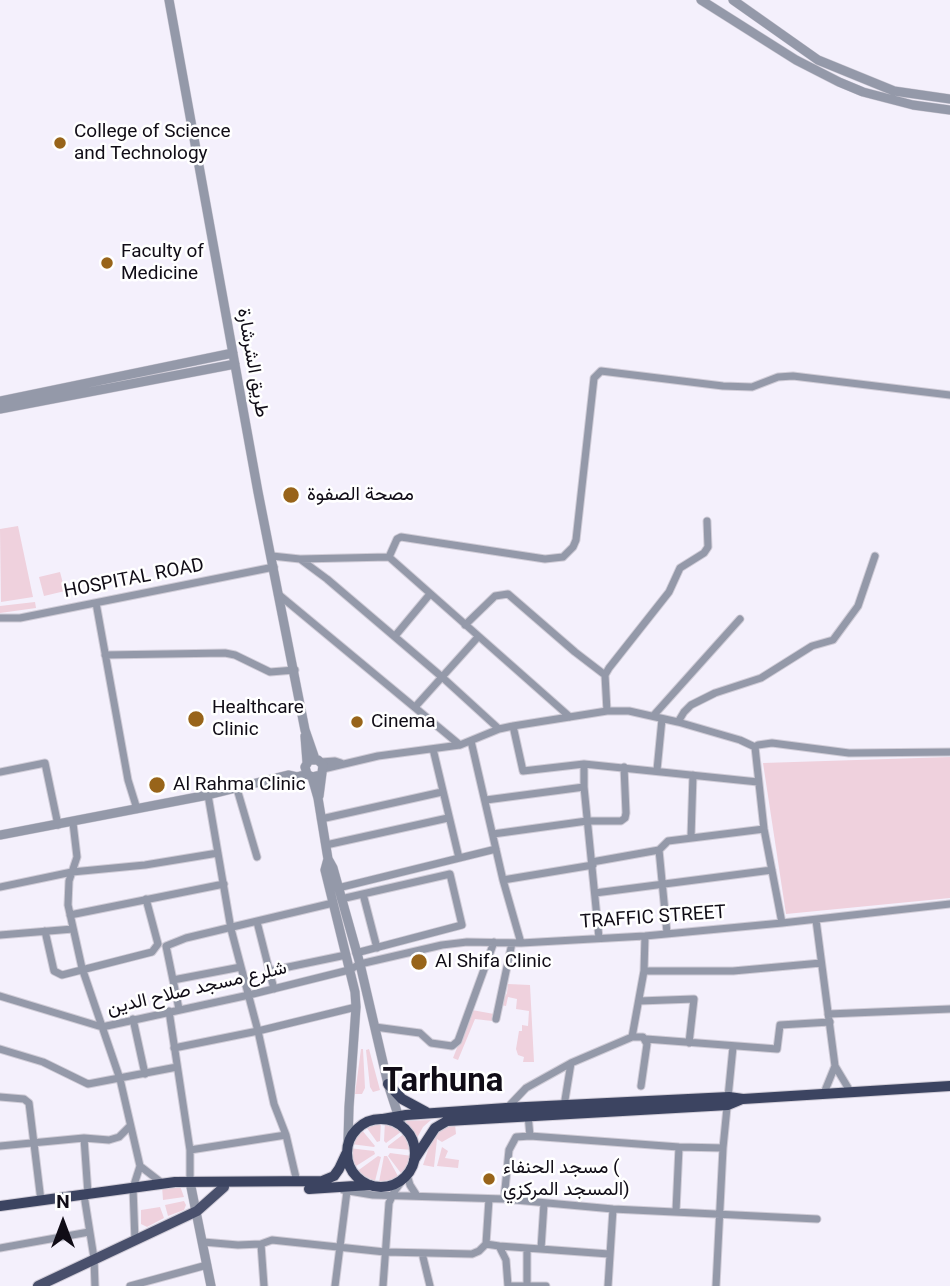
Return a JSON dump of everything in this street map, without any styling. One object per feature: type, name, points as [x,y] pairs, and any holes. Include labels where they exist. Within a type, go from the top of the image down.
[{"type":"highway","points":[[388,1084],[402,1100],[429,1113]]},
{"type":"highway","points":[[346,1154],[353,1174],[389,1193],[405,1176],[427,1137],[440,1123],[463,1119],[950,1086]]},
{"type":"highway","points":[[222,1185],[328,1179],[339,1169],[352,1134],[366,1122],[398,1115],[564,1105],[729,1101]]},
{"type":"highway","points":[[383,1119],[402,1127],[413,1142],[414,1160]]},
{"type":"highway","points":[[0,1206],[190,1182],[343,1190],[370,1185]]},
{"type":"main road","points":[[45,1284],[94,1258],[197,1211],[222,1185]]},
{"type":"street","name":"طريق الشرشارة","points":[[169,0],[278,594],[314,768]]},
{"type":"street","points":[[701,0],[796,60],[839,82],[863,92],[913,105],[950,110]]},
{"type":"street","points":[[733,0],[818,60],[894,91],[950,99]]},
{"type":"street","points":[[0,401],[233,353]]},
{"type":"street","points":[[0,409],[235,364]]},
{"type":"street","points":[[389,557],[401,537],[545,559],[563,557],[569,553],[576,540],[594,378],[601,371],[743,387],[761,385],[778,377],[793,376],[950,396]]},
{"type":"street","points":[[607,711],[605,675],[669,592],[684,563],[704,553],[708,547],[707,521]]},
{"type":"street","points":[[272,556],[300,559],[389,557],[570,717]]},
{"type":"street","points":[[678,722],[691,705],[715,693],[761,678],[812,646],[834,640],[858,606],[876,556]]},
{"type":"street","points":[[300,559],[395,636],[499,729]]},
{"type":"street","name":"HOSPITAL ROAD","points":[[0,618],[20,618],[274,567]]},
{"type":"street","points":[[278,594],[460,744]]},
{"type":"street","points":[[395,636],[430,594]]},
{"type":"street","points":[[465,625],[495,596],[508,594],[605,675]]},
{"type":"street","points":[[96,603],[128,780],[137,809]]},
{"type":"street","points":[[653,716],[740,618]]},
{"type":"street","points":[[415,707],[478,637]]},
{"type":"street","points":[[105,655],[225,653],[270,672],[295,670]]},
{"type":"street","points":[[0,835],[237,789],[288,775],[297,777],[314,768],[460,744],[513,726],[607,711],[629,711],[678,722],[755,747],[788,743],[849,753],[950,752]]},
{"type":"street","points":[[657,770],[662,719]]},
{"type":"street","points":[[513,726],[523,771],[584,764],[758,782]]},
{"type":"street","points":[[471,741],[517,943],[496,1019]]},
{"type":"street","points":[[755,747],[764,829],[782,923]]},
{"type":"street","points":[[433,749],[459,858]]},
{"type":"street","points":[[0,772],[45,763],[58,825]]},
{"type":"street","points":[[584,764],[598,939]]},
{"type":"street","points":[[493,834],[587,821],[621,821],[625,818],[624,767]]},
{"type":"street","points":[[314,768],[328,859],[338,888],[337,901],[356,1007],[348,1141]]},
{"type":"street","points":[[691,837],[693,775]]},
{"type":"street","points":[[486,800],[584,787]]},
{"type":"street","points":[[237,789],[257,857]]},
{"type":"street","points":[[321,819],[442,792]]},
{"type":"street","points":[[208,795],[231,929],[274,1104],[286,1135],[290,1163],[297,1182]]},
{"type":"street","points":[[326,845],[448,818]]},
{"type":"street","points":[[73,822],[77,858],[67,890],[70,915],[82,968],[120,1079],[140,1167],[133,1188],[135,1241]]},
{"type":"street","points":[[503,880],[659,850],[668,841],[764,829]]},
{"type":"street","points":[[338,888],[496,849]]},
{"type":"street","points":[[659,850],[667,933]]},
{"type":"street","points":[[0,887],[72,872],[145,865],[218,853]]},
{"type":"street","points":[[328,859],[325,870],[360,964],[388,1084],[402,1127]]},
{"type":"street","points":[[595,894],[772,870]]},
{"type":"street","points":[[179,1009],[166,946],[186,938],[450,874],[463,925],[356,953]]},
{"type":"street","points":[[70,915],[224,884]]},
{"type":"street","points":[[363,894],[377,948]]},
{"type":"street","points":[[45,931],[56,974],[62,975],[152,953],[158,944],[146,899]]},
{"type":"street","name":"TRAFFIC STREET","points":[[360,964],[442,945],[645,936],[950,904]]},
{"type":"street","points":[[816,920],[835,1066],[850,1091]]},
{"type":"street","points":[[257,922],[274,989]]},
{"type":"street","points":[[0,935],[73,929]]},
{"type":"street","points":[[632,1037],[644,971],[645,936]]},
{"type":"street","points":[[375,1027],[420,1033],[431,1043],[452,1046],[458,1041],[494,942]]},
{"type":"street","points":[[270,971],[346,955]]},
{"type":"street","points":[[644,971],[733,971],[821,963]]},
{"type":"street","name":"شلرع مسجد صلاح الدين","points":[[0,996],[102,1027],[274,989],[349,970],[360,964]]},
{"type":"street","points":[[173,980],[241,967]]},
{"type":"street","points":[[639,1001],[694,999],[689,1043]]},
{"type":"street","points":[[174,1048],[356,1007]]},
{"type":"street","points":[[506,1108],[526,1088],[571,1063],[632,1037],[777,1049],[780,1025],[829,1018],[950,1009]]},
{"type":"street","points":[[169,1012],[190,1150],[190,1182],[211,1286]]},
{"type":"street","points":[[133,1019],[145,1074]]},
{"type":"street","points":[[641,1086],[646,1039]]},
{"type":"street","points":[[716,1286],[723,1149],[733,1047]]},
{"type":"street","points":[[0,1049],[43,1062],[88,1084],[177,1067]]},
{"type":"street","points":[[564,1105],[571,1063]]},
{"type":"street","points":[[824,1093],[835,1066]]},
{"type":"street","points":[[0,1097],[27,1100],[41,1201]]},
{"type":"street","points":[[528,1115],[530,1136]]},
{"type":"street","points":[[0,1146],[84,1138],[109,1140],[119,1137],[130,1126]]},
{"type":"street","points":[[190,1150],[286,1135]]},
{"type":"street","points":[[504,1199],[509,1150],[516,1137],[723,1149]]},
{"type":"street","points":[[84,1138],[94,1286]]},
{"type":"street","points":[[676,1211],[679,1147]]},
{"type":"street","points":[[285,1182],[290,1163]]},
{"type":"street","points":[[140,1167],[162,1184]]},
{"type":"street","points":[[405,1176],[417,1196]]},
{"type":"street","points":[[335,1286],[343,1190],[504,1199],[613,1209],[817,1219]]},
{"type":"street","points":[[383,1286],[389,1193]]},
{"type":"street","points":[[486,1244],[489,1199]]},
{"type":"street","points":[[541,1249],[544,1203]]},
{"type":"street","points":[[608,1286],[613,1209]]},
{"type":"street","points":[[0,1248],[89,1231]]},
{"type":"street","points":[[203,1242],[261,1244],[272,1240],[385,1252],[472,1254],[486,1244],[609,1254]]},
{"type":"street","points":[[261,1244],[264,1286]]},
{"type":"street","points":[[499,1246],[508,1264],[509,1286],[546,1286]]},
{"type":"street","points":[[527,1248],[527,1285]]},
{"type":"street","points":[[422,1253],[430,1286]]},
{"type":"street","points":[[130,1286],[207,1265]]},
{"type":"shaded area","points":[[18,526],[33,597],[1,602],[0,529]]},
{"type":"shaded area","points":[[60,572],[65,591],[44,596],[39,577]]},
{"type":"shaded area","points":[[35,602],[36,608],[0,613],[0,606]]},
{"type":"shaded area","points":[[950,757],[950,898],[786,914],[763,763]]},
{"type":"shaded area","points":[[508,984],[530,985],[534,1062],[523,1062],[524,1057],[518,1055],[516,1049],[522,1025],[528,1026],[529,1011],[516,1009],[517,999],[508,997],[506,1006],[501,1005]]},
{"type":"shaded area","points":[[472,1010],[494,1014],[492,1021],[475,1019],[458,1060],[453,1058]]},
{"type":"shaded area","points":[[361,1049],[365,1088],[362,1094],[355,1094]]},
{"type":"shaded area","points":[[369,1049],[380,1090],[373,1092],[370,1087],[366,1050]]},
{"type":"shaded area","points":[[431,1120],[417,1138],[407,1128],[406,1121]]},
{"type":"shaded area","points":[[381,1121],[380,1141],[377,1142],[364,1124]]},
{"type":"shaded area","points":[[385,1121],[394,1123],[402,1131],[386,1143],[384,1141]]},
{"type":"shaded area","points":[[455,1124],[456,1134],[442,1142],[437,1139],[434,1167],[423,1165],[433,1135],[443,1127]]},
{"type":"shaded area","points":[[361,1129],[374,1147],[351,1144],[353,1135]]},
{"type":"shaded area","points":[[405,1133],[411,1142],[412,1150],[388,1148],[388,1146]]},
{"type":"shaded area","points":[[442,1147],[448,1151],[445,1158],[459,1160],[458,1168],[437,1166]]},
{"type":"shaded area","points":[[349,1148],[374,1151],[375,1154],[353,1168]]},
{"type":"shaded area","points":[[390,1153],[412,1156],[403,1176],[388,1156]]},
{"type":"shaded area","points":[[378,1156],[381,1157],[375,1181],[356,1172]]},
{"type":"shaded area","points":[[384,1156],[387,1156],[399,1178],[379,1182]]},
{"type":"shaded area","points":[[162,1186],[180,1186],[184,1197],[163,1200]]},
{"type":"shaded area","points":[[184,1201],[184,1210],[168,1216],[165,1205]]},
{"type":"shaded area","points":[[160,1207],[164,1218],[147,1227],[141,1224],[141,1210]]},
{"type":"place","name":"College of Science and Technology","points":[[60,143]]},
{"type":"place","name":"Faculty of Medicine","points":[[107,263]]},
{"type":"place","name":"مصحة الصفوة","points":[[291,495]]},
{"type":"place","name":"Healthcare Clinic","points":[[196,719]]},
{"type":"place","name":"Cinema","points":[[357,722]]},
{"type":"place","name":"Al Rahma Clinic","points":[[157,785]]},
{"type":"place","name":"Al Shifa Clinic","points":[[419,962]]},
{"type":"place","name":"مسجد الحنفاء ( المسجد المركزي)","points":[[489,1179]]},
{"type":"district","name":"Tarhuna","points":[[443,1083]]}]
